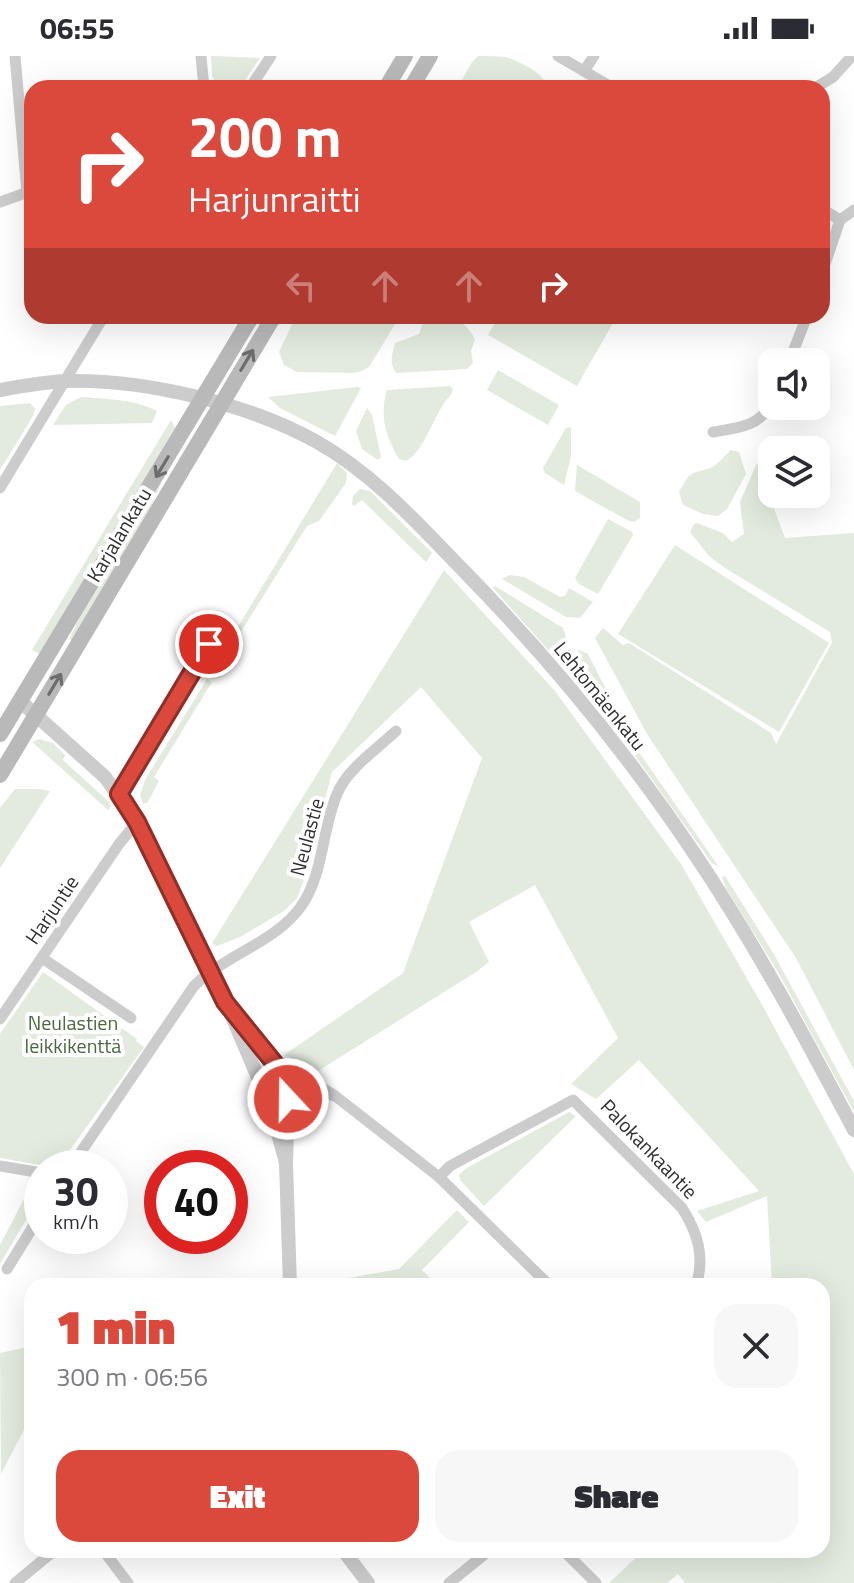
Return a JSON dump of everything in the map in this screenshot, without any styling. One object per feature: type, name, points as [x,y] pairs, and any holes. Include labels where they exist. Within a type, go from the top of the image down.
[{"type":"main road","points":[[391,80],[405,56]]},
{"type":"main road","points":[[416,80],[430,56]]},
{"type":"main road","name":"Karjalankatu","points":[[0,734],[247,324]]},
{"type":"main road","name":"Karjalankatu","points":[[0,775],[269,324]]},
{"type":"street","points":[[15,56],[24,138]]},
{"type":"street","points":[[201,56],[203,80]]},
{"type":"street","points":[[255,80],[271,56]]},
{"type":"street","points":[[558,56],[599,80]]},
{"type":"street","points":[[584,71],[594,56]]},
{"type":"street","points":[[828,80],[852,56]]},
{"type":"street","points":[[0,202],[24,194]]},
{"type":"street","points":[[830,249],[840,220],[854,210]]},
{"type":"street","points":[[830,214],[840,220]]},
{"type":"street","points":[[0,488],[99,324]]},
{"type":"street","points":[[794,348],[804,324]]},
{"type":"street","name":"Lehtomäenkatu","points":[[0,390],[65,381],[136,385],[221,404],[300,433],[362,471],[524,635],[612,740],[696,856],[769,973],[854,1130]]},
{"type":"street","points":[[713,432],[751,425],[758,420]]},
{"type":"street","points":[[119,794],[209,644]]},
{"type":"street","points":[[20,701],[87,760],[119,794],[137,822],[208,972],[228,1007],[263,1087],[286,1163]]},
{"type":"street","name":"Neulastie","points":[[82,1150],[194,986],[208,972],[272,933],[293,916],[311,889],[337,794],[349,776],[396,731]]},
{"type":"street","name":"Harjuntie","points":[[0,1019],[137,822]]},
{"type":"street","points":[[42,958],[131,1018]]},
{"type":"street","points":[[228,1007],[276,1065],[288,1099],[286,1163],[290,1278]]},
{"type":"street","points":[[263,1087],[265,1074],[276,1065],[285,1066],[334,1095],[439,1177],[542,1278]]},
{"type":"street","points":[[263,1087],[288,1099],[334,1095]]},
{"type":"street","name":"Palokankaantie","points":[[439,1177],[450,1166],[573,1100],[682,1208],[698,1237],[701,1255],[699,1278]]},
{"type":"street","points":[[0,1166],[24,1170]]},
{"type":"street","points":[[7,1269],[24,1241]]},
{"type":"street","points":[[15,1583],[45,1558]]},
{"type":"street","points":[[109,1558],[128,1583]]},
{"type":"street","points":[[349,1558],[368,1583]]},
{"type":"street","points":[[449,1583],[480,1558]]},
{"type":"street","points":[[571,1558],[596,1583]]},
{"type":"green space","points":[[211,56],[260,58],[245,80],[215,80]]},
{"type":"green space","points":[[478,56],[506,57],[531,69],[544,80],[462,80]]},
{"type":"green space","points":[[292,324],[395,324],[369,367],[362,371],[297,372],[284,365],[279,352]]},
{"type":"green space","points":[[423,324],[463,324],[475,339],[471,351],[473,363],[467,369],[396,373],[392,362],[395,343],[419,334]]},
{"type":"green space","points":[[494,324],[612,324],[577,386],[488,335]]},
{"type":"green space","points":[[498,370],[559,405],[548,425],[487,390]]},
{"type":"green space","points":[[450,386],[453,389],[451,395],[425,440],[413,456],[406,461],[399,459],[385,426],[387,390]]},
{"type":"green space","points":[[361,388],[335,436],[280,408],[268,397]]},
{"type":"green space","points":[[81,397],[129,402],[157,411],[152,423],[53,425],[66,405]]},
{"type":"green space","points":[[30,403],[35,409],[33,416],[0,470],[0,406]]},
{"type":"green space","points":[[367,408],[372,415],[381,457],[378,460],[362,449],[356,431]]},
{"type":"green space","points":[[171,420],[175,428],[40,654],[32,650]]},
{"type":"green space","points":[[571,427],[571,456],[564,485],[545,473],[543,468],[566,428]]},
{"type":"green space","points":[[731,450],[739,452],[746,474],[727,509],[718,516],[703,514],[683,505],[679,492],[689,477],[713,467]]},
{"type":"green space","points":[[337,463],[347,473],[346,483],[319,521],[307,526],[234,643],[242,649],[237,657],[230,652],[215,676],[210,673]]},
{"type":"green space","points":[[757,463],[758,508],[774,508],[785,538],[854,533],[854,1070],[796,958],[647,734],[595,638],[603,628],[623,645],[629,643],[771,733],[776,744],[832,643],[830,632],[725,568],[709,556],[690,532],[697,523],[723,533],[732,542],[744,534],[740,502]]},
{"type":"green space","points":[[577,465],[640,502],[640,518],[634,522],[627,520],[575,491]]},
{"type":"green space","points":[[161,483],[151,507],[72,640],[69,639],[90,596]]},
{"type":"green space","points":[[360,489],[370,491],[432,553],[426,562],[362,500],[354,506],[352,504],[353,496]]},
{"type":"green space","points":[[608,519],[633,535],[598,594],[579,584],[575,578]]},
{"type":"green space","points":[[675,545],[829,643],[779,732],[618,634]]},
{"type":"green space","points":[[444,570],[555,691],[681,864],[854,1174],[854,1583],[685,1583],[678,1574],[667,1583],[609,1583],[636,1558],[830,1558],[830,1278],[772,1278],[767,1196],[706,1222],[697,1211],[759,1191],[639,1060],[596,1099],[571,1084],[618,1038],[535,885],[469,922],[489,962],[476,972],[318,1071],[284,1055],[403,973],[482,758],[421,687],[332,772],[306,875],[297,898],[284,911],[240,937],[217,946],[212,943]]},
{"type":"green space","points":[[510,575],[524,577],[560,597],[565,596],[569,588],[593,602],[580,618],[566,617],[502,579]]},
{"type":"green space","points":[[495,586],[563,628],[568,643],[562,656],[557,660],[493,588]]},
{"type":"green space","points":[[579,650],[588,654],[636,748],[719,867],[712,863],[630,749],[565,667]]},
{"type":"green space","points":[[207,679],[212,682],[154,777],[159,781],[148,802],[143,804],[140,795],[145,780]]},
{"type":"green space","points":[[39,739],[53,743],[65,755],[63,760],[109,802],[111,806],[108,810],[32,742]]},
{"type":"green space","points":[[15,789],[50,791],[0,868],[0,808]]},
{"type":"green space","points":[[725,876],[772,951],[854,1101],[854,1112],[778,972],[726,888],[722,877]]},
{"type":"green space","name":"Neulastien leikkikenttä","points":[[43,972],[144,1047],[70,1150],[24,1150],[24,1162],[0,1158],[0,1034]]},
{"type":"green space","points":[[569,1112],[576,1116],[484,1206],[460,1180],[459,1175],[465,1169]]},
{"type":"green space","points":[[24,1199],[24,1223],[0,1264],[0,1245]]},
{"type":"green space","points":[[457,1210],[469,1222],[422,1270],[430,1278],[349,1278],[399,1269]]},
{"type":"green space","points":[[24,1348],[24,1430],[1,1474],[0,1353]]},
{"type":"route","points":[[209,644],[119,794],[137,822],[208,972],[228,1007],[276,1065],[288,1099]]}]
